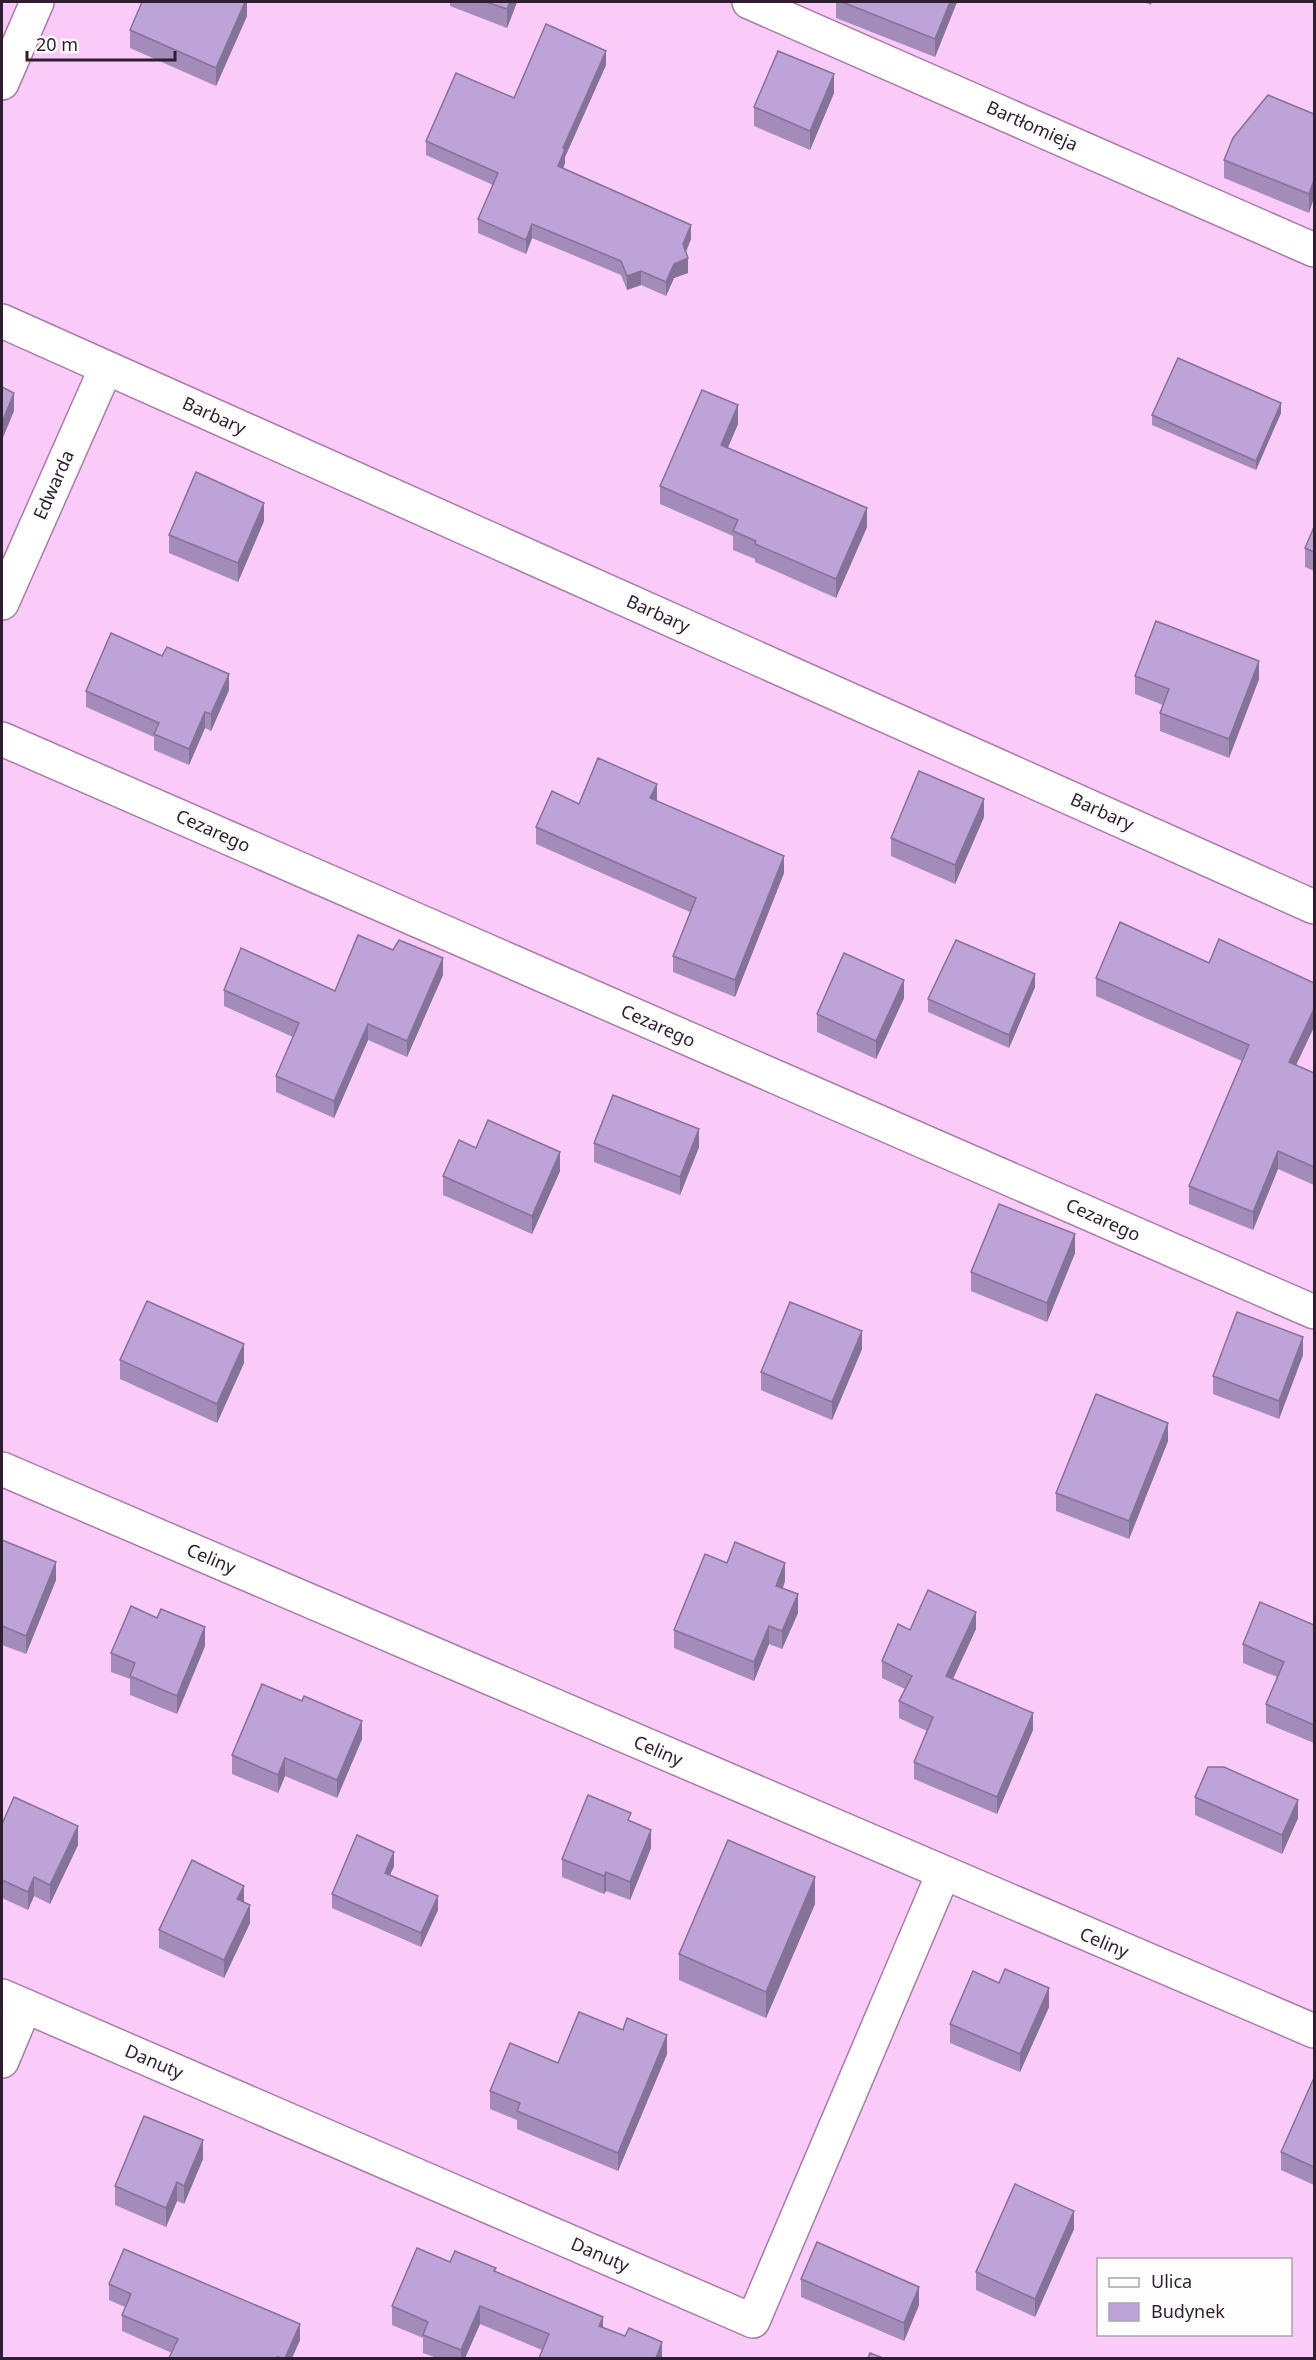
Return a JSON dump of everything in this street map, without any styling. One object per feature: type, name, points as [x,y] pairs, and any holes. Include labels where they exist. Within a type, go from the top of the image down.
[{"type":"street","points":[[2,82],[37,2]]},
{"type":"street","name":"Bartłomieja","points":[[749,2],[1314,250]]},
{"type":"street","name":"Barbary","points":[[2,321],[1314,907]]},
{"type":"street","name":"Edwarda","points":[[2,603],[106,368]]},
{"type":"street","name":"Cezarego","points":[[2,739],[1314,1312]]},
{"type":"street","name":"Celiny","points":[[2,1470],[1314,2031]]},
{"type":"street","name":"Danuty","points":[[13,2001],[753,2321],[943,1874]]},
{"type":"street","points":[[2,2061],[13,2001]]},
{"type":"building","points":[[142,2],[245,2],[216,68],[130,30]]},
{"type":"building","points":[[486,2],[510,2],[507,9]]},
{"type":"building","points":[[842,2],[950,2],[935,39]]},
{"type":"building","points":[[546,24],[606,51],[563,148],[565,149],[558,166],[691,225],[683,244],[688,258],[674,264],[666,282],[641,271],[627,276],[621,261],[532,224],[526,240],[478,219],[498,173],[426,141],[456,73],[514,98]]},
{"type":"building","points":[[778,51],[834,74],[810,131],[754,107]]},
{"type":"building","points":[[1268,95],[1314,114],[1314,180],[1309,194],[1224,160],[1233,138]]},
{"type":"building","points":[[1178,358],[1281,403],[1256,461],[1152,415]]},
{"type":"building","points":[[2,387],[14,393],[2,422]]},
{"type":"building","points":[[702,390],[738,405],[721,445],[867,508],[836,579],[755,544],[756,541],[733,531],[738,520],[660,486]]},
{"type":"building","points":[[196,472],[264,503],[238,563],[169,535]]},
{"type":"building","points":[[1314,527],[1314,552],[1305,548]]},
{"type":"building","points":[[1156,621],[1259,661],[1229,739],[1160,713],[1169,689],[1135,676]]},
{"type":"building","points":[[111,633],[162,656],[167,647],[229,674],[211,714],[205,712],[189,749],[154,734],[159,723],[86,691]]},
{"type":"building","points":[[598,758],[657,784],[650,798],[784,856],[735,980],[673,956],[696,898],[536,827],[552,791],[579,804]]},
{"type":"building","points":[[919,771],[984,799],[955,865],[891,838]]},
{"type":"building","points":[[1120,922],[1209,963],[1219,939],[1314,983],[1314,1009],[1289,1062],[1314,1073],[1314,1167],[1278,1151],[1253,1212],[1189,1186],[1249,1045],[1096,978]]},
{"type":"building","points":[[358,935],[393,950],[399,940],[443,958],[407,1041],[368,1024],[334,1101],[276,1076],[299,1023],[224,990],[241,948],[335,991]]},
{"type":"building","points":[[956,940],[1035,974],[1009,1035],[928,999]]},
{"type":"building","points":[[844,953],[904,980],[876,1041],[817,1014]]},
{"type":"building","points":[[613,1095],[699,1129],[680,1177],[594,1143]]},
{"type":"building","points":[[488,1120],[560,1152],[532,1216],[443,1176],[459,1140],[476,1148]]},
{"type":"building","points":[[999,1204],[1075,1234],[1047,1303],[971,1272]]},
{"type":"building","points":[[147,1301],[244,1344],[217,1404],[120,1360]]},
{"type":"building","points":[[790,1302],[862,1331],[832,1402],[761,1372]]},
{"type":"building","points":[[1237,1312],[1303,1337],[1279,1401],[1213,1376]]},
{"type":"building","points":[[1096,1394],[1168,1423],[1129,1521],[1056,1493]]},
{"type":"building","points":[[2,1540],[56,1562],[26,1636],[2,1626]]},
{"type":"building","points":[[735,1542],[785,1563],[776,1586],[798,1594],[782,1631],[769,1626],[754,1662],[674,1630],[705,1554],[727,1563]]},
{"type":"building","points":[[928,1590],[976,1612],[946,1676],[1033,1713],[997,1797],[914,1762],[933,1717],[899,1701],[912,1676],[882,1661],[898,1624],[910,1630]]},
{"type":"building","points":[[1260,1602],[1314,1625],[1314,1725],[1266,1704],[1284,1662],[1243,1644]]},
{"type":"building","points":[[131,1606],[157,1618],[161,1609],[205,1627],[177,1696],[130,1676],[135,1663],[111,1653]]},
{"type":"building","points":[[262,1684],[302,1701],[304,1696],[362,1721],[337,1780],[285,1758],[278,1775],[232,1755]]},
{"type":"building","points":[[1208,1767],[1224,1767],[1298,1800],[1282,1835],[1195,1797]]},
{"type":"building","points":[[588,1795],[631,1813],[628,1820],[651,1830],[630,1882],[606,1872],[604,1876],[562,1859]]},
{"type":"building","points":[[14,1797],[78,1826],[50,1885],[34,1877],[28,1892],[2,1880],[2,1824]]},
{"type":"building","points":[[357,1835],[394,1852],[385,1873],[438,1896],[421,1933],[332,1894]]},
{"type":"building","points":[[728,1840],[815,1877],[766,1992],[679,1954]]},
{"type":"building","points":[[192,1860],[244,1886],[237,1899],[250,1905],[224,1960],[159,1930]]},
{"type":"building","points":[[1005,1969],[1049,1988],[1020,2054],[950,2024],[973,1971],[999,1983]]},
{"type":"building","points":[[579,2012],[623,2030],[627,2018],[667,2035],[618,2153],[517,2111],[520,2103],[490,2091],[510,2043],[558,2063]]},
{"type":"building","points":[[1314,2080],[1314,2167],[1281,2152]]},
{"type":"building","points":[[144,2116],[203,2140],[184,2186],[177,2182],[166,2208],[115,2186]]},
{"type":"building","points":[[1015,2184],[1074,2211],[1035,2299],[976,2272]]},
{"type":"building","points":[[817,2242],[919,2287],[904,2323],[801,2279]]},
{"type":"building","points":[[417,2248],[450,2262],[455,2251],[496,2268],[494,2271],[603,2317],[599,2326],[625,2336],[629,2328],[662,2342],[656,2358],[539,2358],[549,2334],[480,2306],[461,2350],[423,2335],[428,2322],[392,2306]]},
{"type":"building","points":[[124,2249],[300,2324],[285,2358],[169,2358],[178,2339],[122,2315],[131,2294],[109,2284]]},
{"type":"building","points":[[870,2353],[883,2358],[868,2358]]}]
